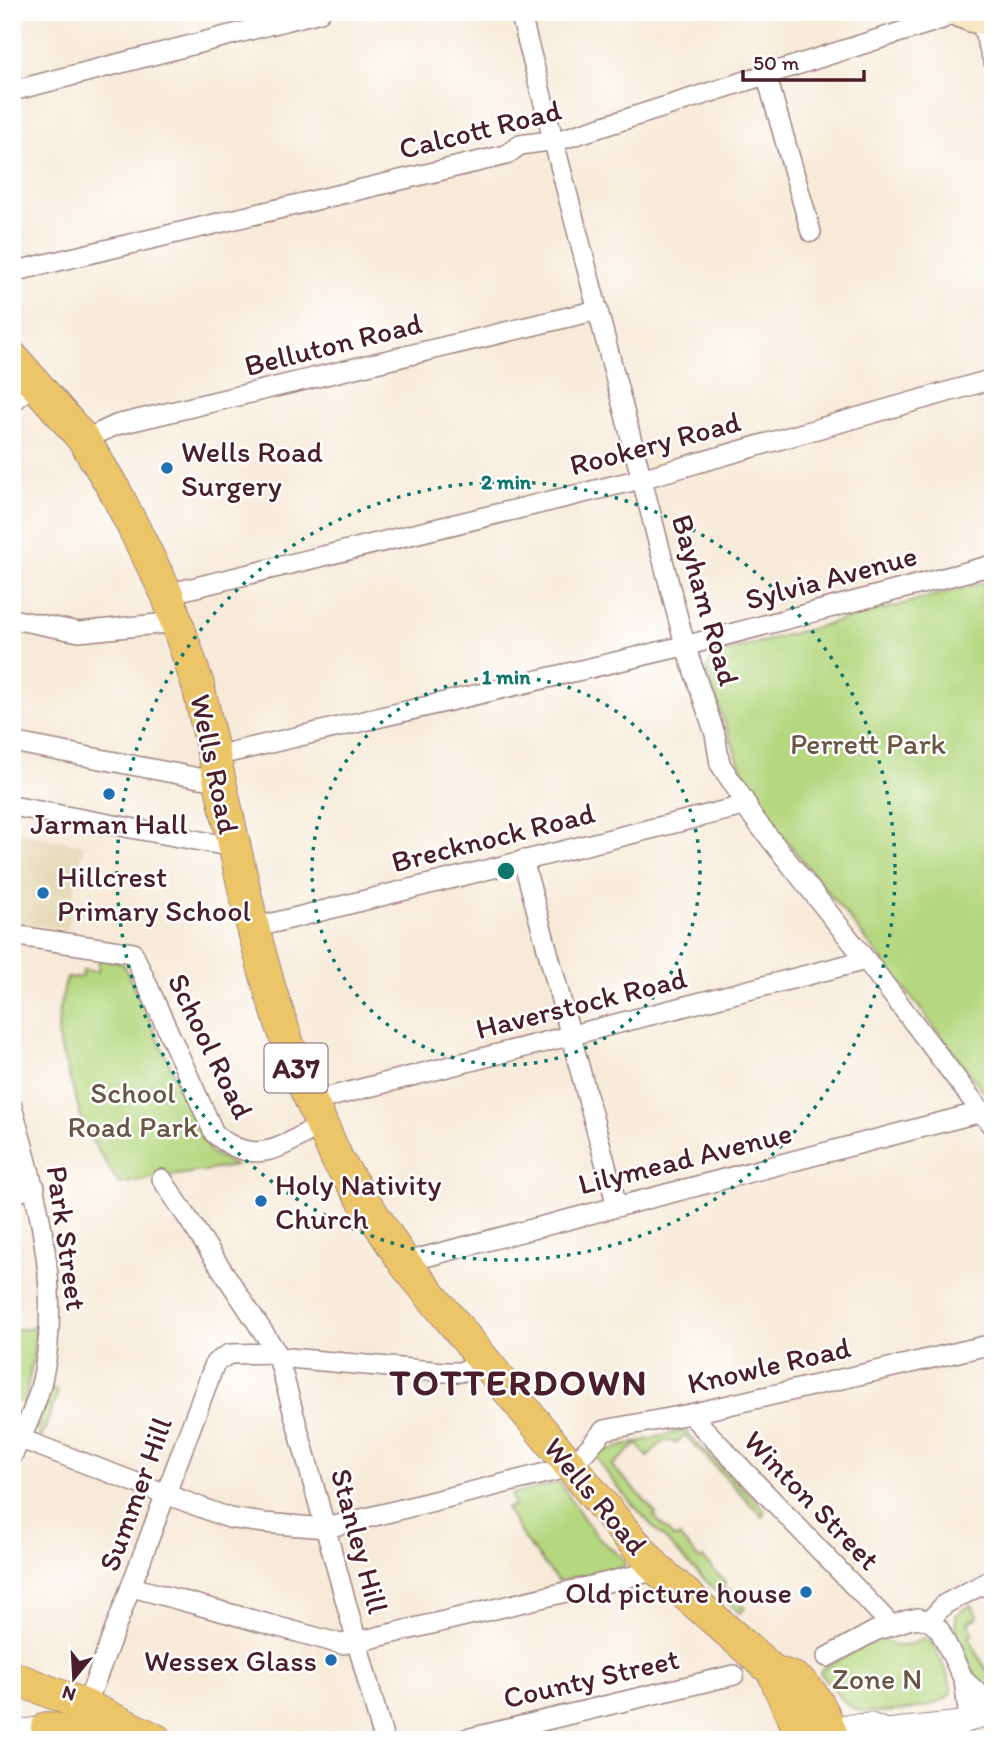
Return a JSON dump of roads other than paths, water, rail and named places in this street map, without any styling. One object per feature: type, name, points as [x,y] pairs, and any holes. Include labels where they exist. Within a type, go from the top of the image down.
[{"type":"highway","name":"Wells Road","points":[[12,357],[23,393],[84,440],[114,489],[172,608],[198,685],[253,928],[284,1031],[315,1113],[338,1161],[406,1265],[658,1570],[774,1672],[778,1690],[794,1716],[820,1736]]},
{"type":"highway","points":[[14,1687],[86,1706],[156,1740]]},
{"type":"highway","points":[[14,1687],[112,1740]]},
{"type":"highway","points":[[47,1728],[68,1731],[93,1740]]},
{"type":"street","points":[[12,91],[320,12]]},
{"type":"street","name":"Bayham Road","points":[[520,12],[685,645],[715,734],[720,764],[750,812],[987,1120]]},
{"type":"street","points":[[971,17],[984,32],[993,60]]},
{"type":"street","name":"Calcott Road","points":[[12,272],[506,155],[520,145],[554,142],[942,19],[971,17]]},
{"type":"street","points":[[766,74],[811,232]]},
{"type":"street","name":"Belluton Road","points":[[84,440],[116,425],[597,310]]},
{"type":"street","name":"Rookery Road","points":[[12,619],[79,632],[641,479],[993,379]]},
{"type":"street","name":"Sylvia Avenue","points":[[218,768],[993,565]]},
{"type":"street","points":[[12,743],[199,778],[218,768]]},
{"type":"street","name":"Brecknock Road","points":[[253,928],[747,805]]},
{"type":"street","points":[[12,806],[233,847]]},
{"type":"street","points":[[523,860],[617,1206]]},
{"type":"street","name":"School Road","points":[[12,935],[133,953],[214,1133],[228,1146],[265,1153],[285,1145],[315,1113]]},
{"type":"street","name":"Haverstock Road","points":[[315,1113],[571,1036],[866,960]]},
{"type":"street","name":"Park Street","points":[[12,1107],[35,1187],[49,1306],[49,1340],[44,1374],[17,1448]]},
{"type":"street","name":"Lilymead Avenue","points":[[406,1265],[421,1258],[617,1206],[987,1120]]},
{"type":"street","name":"Stanley Hill","points":[[162,1179],[277,1355],[384,1740]]},
{"type":"street","points":[[12,1194],[35,1187]]},
{"type":"street","name":"Knowle Road","points":[[570,1464],[584,1453],[604,1430],[690,1414],[993,1344]]},
{"type":"street","name":"Summer Hill","points":[[86,1706],[215,1363],[229,1354],[277,1355],[461,1372],[483,1360]]},
{"type":"street","name":"Winton Street","points":[[690,1414],[892,1626]]},
{"type":"street","points":[[17,1448],[167,1494],[229,1518],[326,1528],[518,1481],[570,1464]]},
{"type":"street","points":[[132,1587],[341,1643],[356,1642],[658,1570]]},
{"type":"street","points":[[929,1621],[945,1604],[993,1578]]},
{"type":"street","points":[[827,1657],[875,1631],[918,1618],[929,1621],[939,1629],[964,1680],[993,1709],[965,1721],[938,1740]]},
{"type":"street","name":"County Street","points":[[462,1740],[525,1732],[734,1675]]},
{"type":"street","points":[[964,1680],[965,1721]]},
{"type":"street","points":[[860,1740],[886,1731],[965,1721]]},
{"type":"street","points":[[820,1736],[870,1725],[886,1731]]},
{"type":"street","points":[[12,1737],[24,1731],[47,1728]]},
{"type":"place","name":"Wells Road Surgery","points":[[167,468]]},
{"type":"place","name":"Jarman Hall","points":[[109,794]]},
{"type":"place","name":"Hillcrest Primary School","points":[[43,893]]},
{"type":"place","name":"Holy Nativity Church","points":[[261,1201]]},
{"type":"place","name":"Old picture house","points":[[806,1592]]},
{"type":"place","name":"Wessex Glass","points":[[331,1660]]},
{"type":"district","name":"TOTTERDOWN","points":[[519,1382]]},
{"type":"park label","name":"Perrett Park","points":[[868,743]]},
{"type":"park label","name":"School Road Park","points":[[133,1109]]},
{"type":"park label","name":"Zone N","points":[[877,1678]]}]
